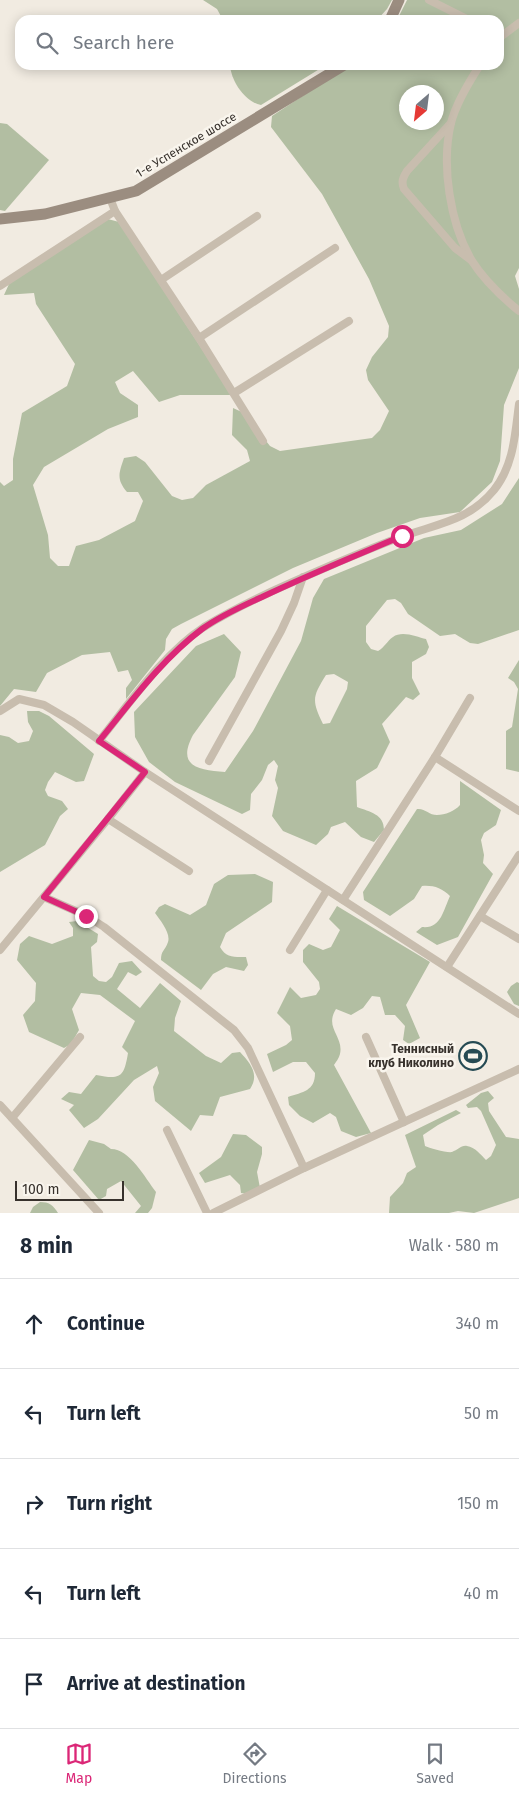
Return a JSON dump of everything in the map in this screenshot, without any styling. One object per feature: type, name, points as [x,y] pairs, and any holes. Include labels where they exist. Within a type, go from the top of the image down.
[{"type":"main road","points":[[392,15],[399,0]]},
{"type":"main road","name":"1-е Успенское шоссе","points":[[0,219],[45,214],[136,191],[336,70]]},
{"type":"street","points":[[429,0],[459,15]]},
{"type":"street","points":[[504,34],[519,23]]},
{"type":"street","points":[[472,261],[457,226],[448,186],[447,165],[451,123],[477,70]]},
{"type":"street","points":[[451,123],[407,171],[403,176],[402,184],[404,189],[455,248],[472,261],[490,283],[519,311]]},
{"type":"street","points":[[110,198],[115,210],[199,338],[263,441]]},
{"type":"street","points":[[0,286],[115,210]]},
{"type":"street","points":[[161,280],[257,216]]},
{"type":"street","points":[[199,338],[335,248]]},
{"type":"street","points":[[234,393],[349,320]]},
{"type":"street","points":[[99,741],[148,680],[180,646],[203,628],[234,610],[303,577],[402,536],[453,520],[482,502],[503,477],[510,461],[519,404]]},
{"type":"street","points":[[209,761],[281,631],[294,604],[303,577]]},
{"type":"street","points":[[344,900],[435,757],[470,698]]},
{"type":"street","points":[[0,711],[19,699],[44,705],[73,722],[145,772],[519,1014]]},
{"type":"street","points":[[435,757],[519,811]]},
{"type":"street","points":[[0,950],[145,772]]},
{"type":"street","points":[[108,819],[189,871]]},
{"type":"street","points":[[447,967],[519,855]]},
{"type":"street","points":[[290,950],[327,890]]},
{"type":"street","points":[[44,897],[86,916],[104,927],[234,1030],[248,1048],[304,1168]]},
{"type":"street","points":[[480,916],[519,940]]},
{"type":"street","points":[[12,1118],[80,1037]]},
{"type":"street","points":[[366,1037],[404,1122]]},
{"type":"street","points":[[212,1213],[304,1168],[519,1069]]},
{"type":"street","points":[[0,1105],[98,1213]]},
{"type":"street","points":[[167,1130],[207,1213]]},
{"type":"green space","points":[[203,0],[392,0],[382,15],[220,15],[217,9]]},
{"type":"green space","points":[[407,0],[519,0],[519,268],[515,276],[519,289],[519,368],[504,405],[500,461],[492,482],[460,512],[420,518],[377,533],[293,568],[172,629],[166,639],[165,650],[126,699],[126,688],[132,680],[128,670],[118,672],[110,652],[82,655],[47,673],[36,692],[14,689],[0,706],[0,482],[4,486],[13,480],[13,459],[22,413],[67,386],[75,364],[36,304],[34,293],[4,295],[9,284],[104,218],[119,222],[232,395],[180,395],[159,402],[133,371],[115,382],[120,393],[138,405],[138,417],[108,429],[44,467],[33,485],[48,535],[50,558],[58,566],[69,566],[76,546],[99,540],[135,521],[143,501],[138,492],[127,492],[121,483],[120,472],[124,458],[136,456],[145,462],[172,496],[182,500],[193,498],[206,485],[250,461],[247,450],[232,435],[233,408],[244,413],[270,446],[280,451],[372,438],[380,430],[389,411],[368,380],[366,370],[372,357],[388,337],[389,326],[369,279],[322,194],[271,127],[272,116],[342,70],[504,70],[504,15],[400,15]]},
{"type":"green space","points":[[318,70],[261,105],[244,95],[236,84],[231,71]]},
{"type":"green space","points":[[0,123],[7,124],[49,160],[5,211],[0,210]]},
{"type":"green space","points":[[519,478],[519,630],[478,644],[470,643],[455,634],[440,636],[408,614],[401,603],[395,599],[387,600],[366,626],[366,642],[371,649],[378,651],[393,637],[401,634],[426,639],[429,647],[426,654],[412,662],[412,678],[420,694],[413,700],[406,697],[382,724],[390,742],[377,768],[356,781],[357,807],[375,814],[382,820],[384,830],[374,842],[361,837],[345,822],[331,827],[328,834],[316,845],[283,831],[272,816],[278,788],[275,780],[278,766],[274,760],[268,765],[262,780],[251,794],[250,810],[242,814],[175,782],[149,762],[135,737],[134,712],[196,646],[224,634],[241,652],[235,677],[193,735],[188,746],[187,754],[193,765],[207,770],[225,772],[253,731],[301,641],[313,598],[324,579],[424,538],[461,530],[502,504]],"holes":[[[334,674],[348,682],[347,689],[330,723],[323,724],[315,698],[326,675]]]},
{"type":"green space","points":[[519,660],[519,772],[506,769],[506,731],[512,727],[518,689],[514,682],[508,678]]},
{"type":"green space","points":[[27,711],[39,711],[49,716],[94,754],[84,781],[76,782],[55,772],[45,790],[48,796],[62,801],[68,809],[60,816],[45,845],[0,872],[0,735],[9,737],[18,743],[29,741],[33,731],[28,722]]},
{"type":"green space","points":[[460,781],[501,810],[496,825],[484,833],[481,840],[484,855],[483,863],[493,874],[458,937],[437,945],[416,932],[422,927],[433,925],[440,918],[450,896],[444,891],[430,886],[422,886],[414,899],[390,916],[364,900],[363,892],[417,809],[434,815],[440,815],[453,811],[460,805]]},
{"type":"green space","points":[[255,874],[273,882],[272,902],[226,933],[220,947],[228,955],[246,957],[248,965],[244,971],[226,967],[213,974],[201,990],[161,960],[169,938],[165,927],[155,913],[159,907],[165,904],[190,915],[206,905],[214,884],[228,875]]},
{"type":"green space","points":[[337,906],[430,962],[406,1005],[420,1038],[409,1044],[403,1040],[405,1026],[395,1015],[385,1015],[380,997],[372,996],[363,1008],[351,1015],[336,1009],[333,1016],[333,1027],[340,1048],[340,1055],[334,1065],[371,1133],[356,1137],[341,1131],[336,1117],[330,1113],[313,1123],[300,1116],[289,1105],[288,1097],[307,1090],[313,1084],[315,1073],[306,1062],[293,1062],[273,1072],[267,1054],[292,1040],[290,1026],[277,1013],[290,987],[301,998],[316,995],[320,989],[319,982],[303,962],[303,950],[309,944],[323,950],[331,947],[340,930],[329,919]]},
{"type":"green space","points":[[77,921],[98,934],[97,942],[91,947],[93,976],[99,981],[106,982],[112,977],[119,963],[132,961],[142,972],[136,976],[128,972],[117,989],[140,1008],[160,983],[181,1001],[175,1018],[174,1031],[206,1056],[221,1063],[232,1053],[240,1052],[254,1074],[253,1084],[250,1089],[220,1097],[213,1116],[200,1115],[191,1131],[155,1101],[153,1087],[159,1073],[157,1066],[134,1080],[98,1119],[84,1128],[69,1110],[74,1105],[61,1099],[69,1092],[81,1094],[96,1075],[116,1077],[123,1072],[128,1053],[122,1047],[135,1021],[100,995],[81,993],[72,1009],[79,1030],[71,1044],[64,1048],[29,1032],[23,1015],[35,1001],[36,983],[17,960],[20,944],[29,936],[52,944],[73,936],[73,928],[69,922]]},
{"type":"green space","points":[[517,982],[519,983],[519,1006],[514,1004],[507,992]]},
{"type":"green space","points":[[488,1091],[494,1098],[488,1103],[489,1111],[506,1137],[519,1139],[519,1198],[474,1213],[458,1211],[449,1213],[389,1213],[390,1197],[403,1183],[407,1173],[416,1167],[405,1135],[456,1110],[461,1113],[423,1135],[425,1146],[452,1152],[467,1146],[475,1150],[486,1160],[491,1156],[496,1145],[481,1111],[477,1107],[468,1108],[466,1105],[481,1093]]},
{"type":"green space","points":[[233,1134],[246,1135],[262,1147],[257,1172],[260,1188],[255,1195],[241,1193],[240,1185],[230,1175],[205,1183],[199,1173],[221,1157]]},
{"type":"green space","points":[[89,1140],[118,1150],[136,1165],[156,1192],[152,1208],[148,1213],[135,1213],[141,1206],[121,1181],[107,1189],[106,1196],[99,1200],[73,1170]]},
{"type":"green space","points":[[40,1202],[50,1204],[58,1213],[30,1213],[33,1207]]},
{"type":"place","name":"Теннисный клуб Николино","points":[[473,1056]]},
{"type":"route","points":[[86,916],[44,897],[145,772],[99,741],[148,680],[180,646],[203,628],[234,610],[303,577],[402,536]]}]
